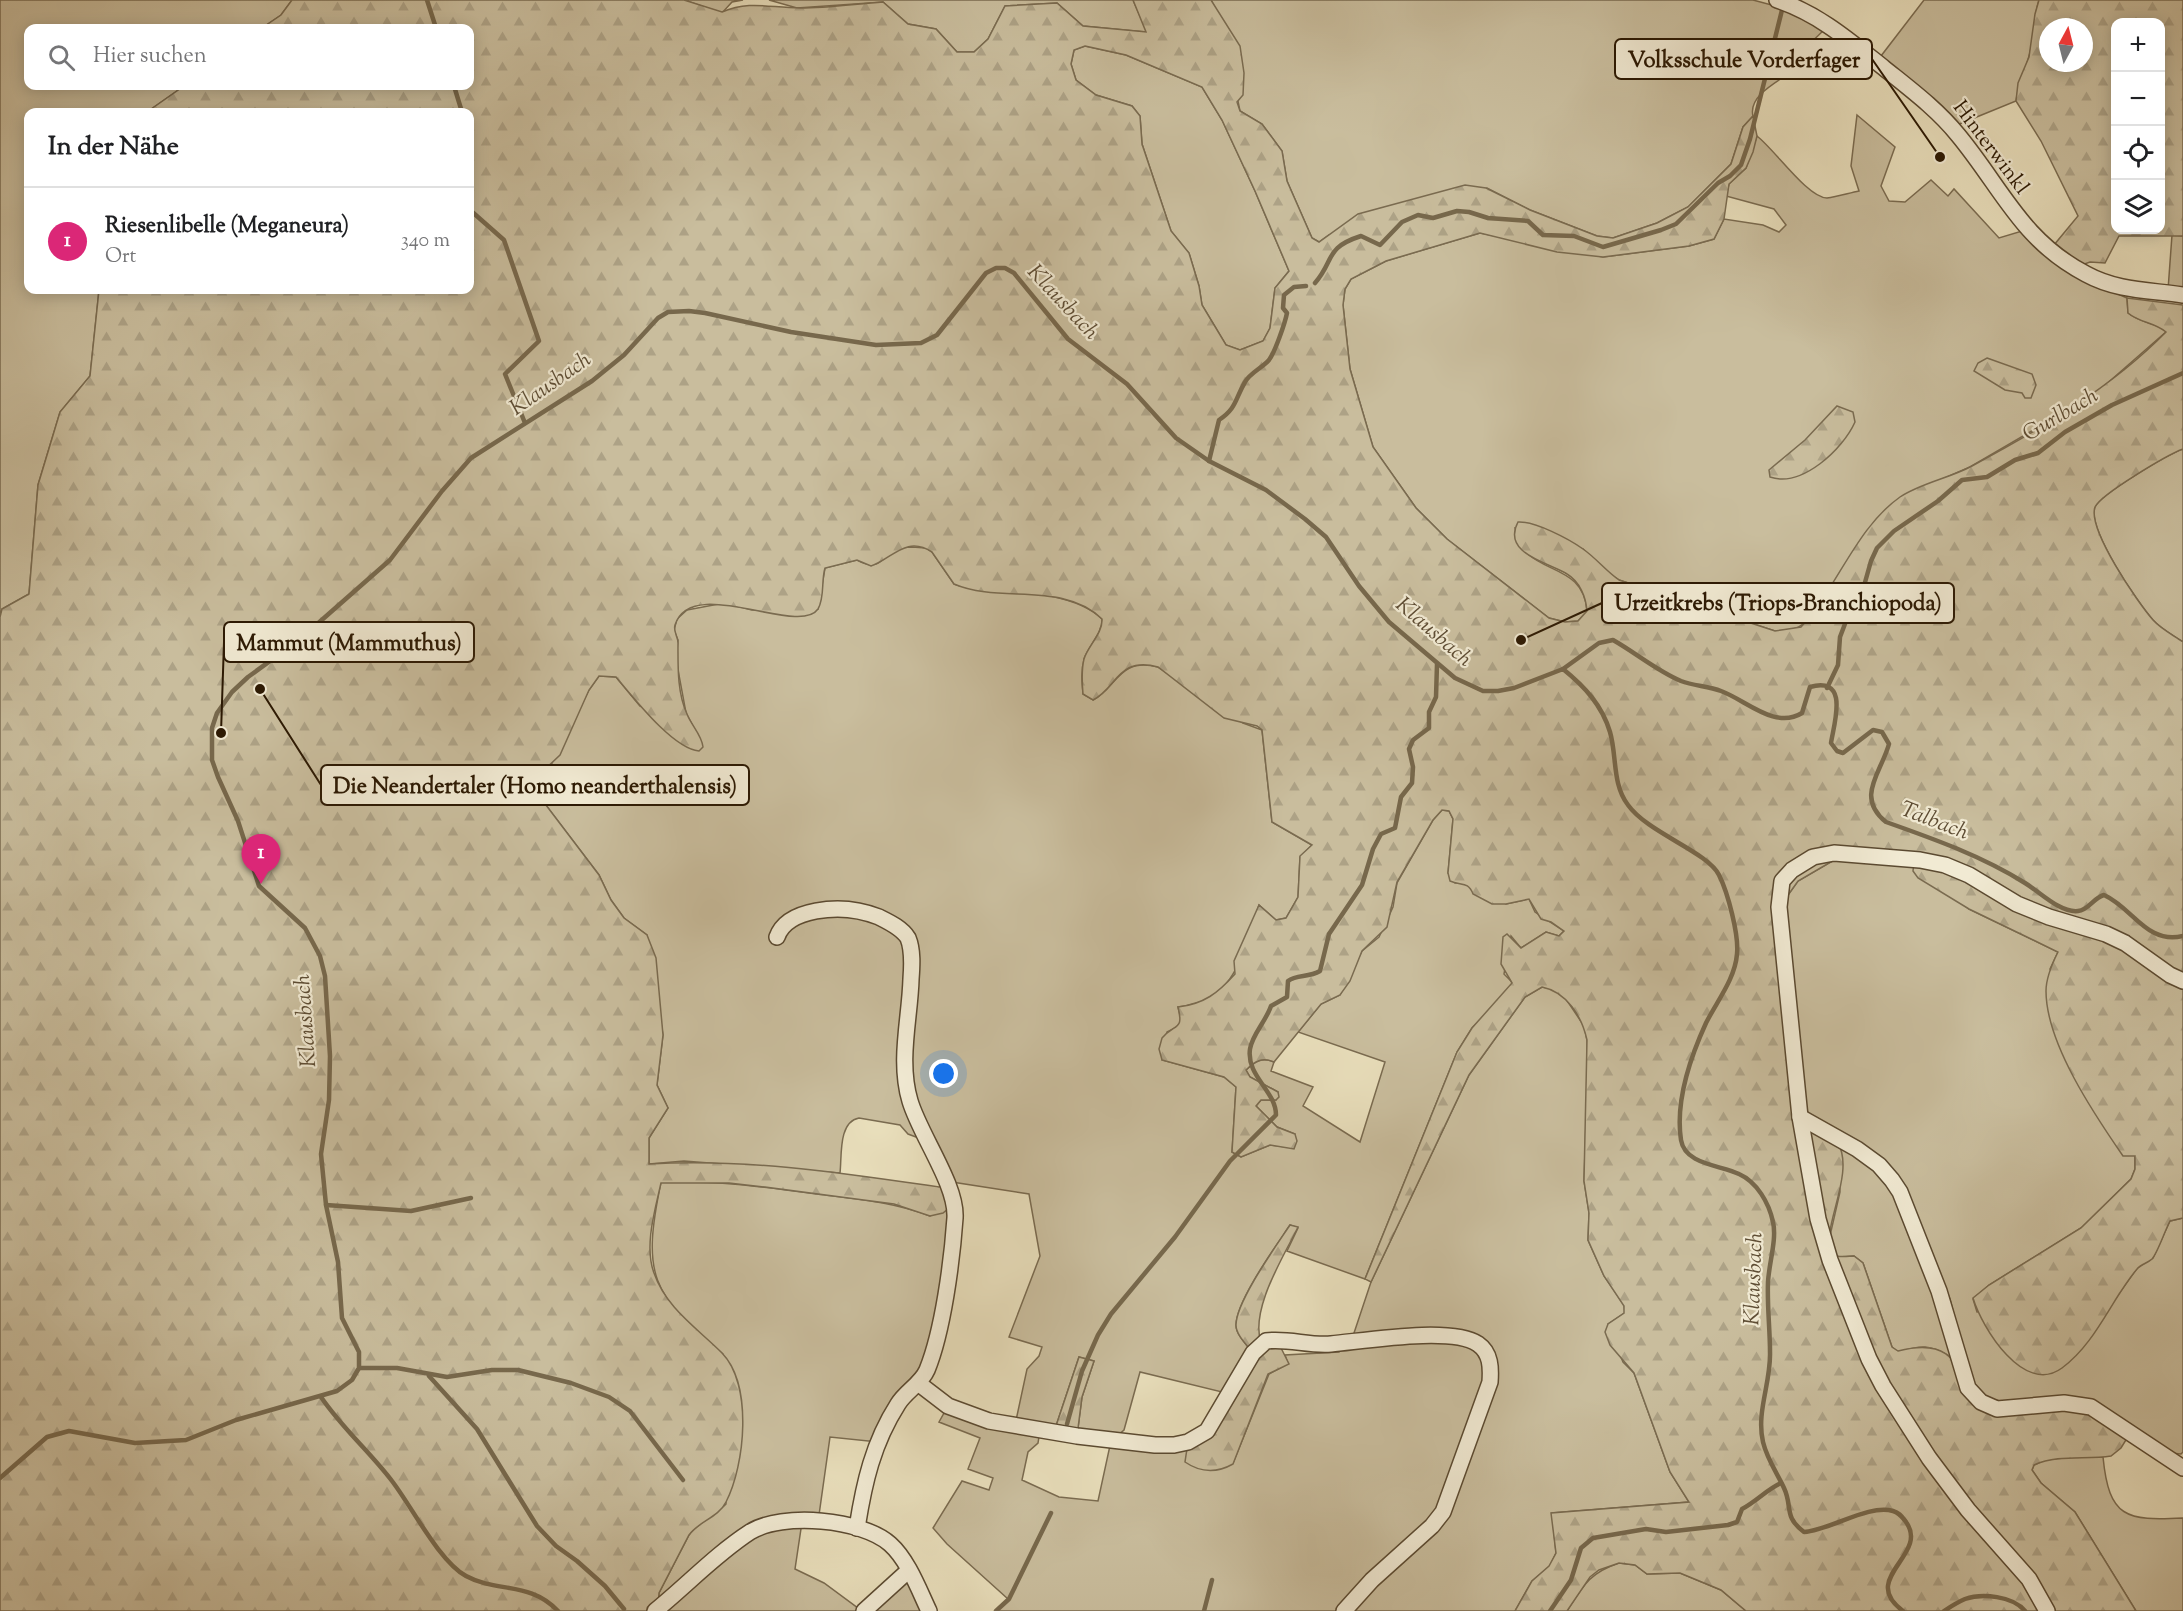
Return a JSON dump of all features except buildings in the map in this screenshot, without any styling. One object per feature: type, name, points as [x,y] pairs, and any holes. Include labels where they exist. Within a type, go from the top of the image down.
[{"type":"street","name":"Hinterwinkl","points":[[1777,0],[1803,9],[1828,24],[1936,110],[1964,142],[2013,214],[2053,253],[2076,269],[2107,284],[2125,289],[2180,294]]},
{"type":"street","points":[[2047,1611],[2029,1580],[1968,1510],[1929,1458],[1883,1386],[1869,1359],[1830,1260],[1818,1219],[1800,1117],[1779,897],[1781,885],[1786,876],[1813,857],[1834,853],[1920,860],[1945,865],[1969,875],[2018,904],[2106,934],[2125,943],[2170,975],[2183,981]]},
{"type":"street","points":[[777,937],[783,926],[792,919],[818,911],[855,910],[875,916],[897,927],[908,939],[912,965],[905,1055],[906,1084],[916,1119],[955,1203],[941,1316],[927,1369],[918,1383],[898,1404],[872,1456],[857,1528]]},
{"type":"street","points":[[1800,1117],[1857,1149],[1879,1165],[1900,1192],[1932,1270],[1960,1367],[1973,1396],[1988,1407],[1997,1409],[2064,1403],[2091,1407],[2176,1458],[2183,1468]]},
{"type":"street","points":[[918,1383],[948,1406],[989,1421],[1077,1436],[1174,1445],[1188,1442],[1207,1431],[1253,1353],[1266,1341],[1319,1344],[1389,1337],[1455,1336],[1470,1340],[1486,1353],[1490,1363],[1490,1382],[1446,1506],[1432,1526],[1371,1580],[1344,1611]]},
{"type":"street","points":[[655,1611],[732,1546],[761,1527],[802,1521],[857,1528],[875,1534],[889,1543],[908,1571],[929,1611]]},
{"type":"street","points":[[864,1611],[908,1571]]},
{"type":"green space","points":[[0,0],[292,0],[281,15],[268,24],[24,24],[24,90],[178,90],[153,108],[24,108],[24,294],[99,294],[90,376],[60,412],[38,485],[29,594],[2,609],[0,617]]},
{"type":"green space","points":[[292,0],[684,0],[722,12],[751,5],[810,8],[883,2],[908,24],[936,29],[957,52],[974,52],[988,39],[1005,6],[1057,3],[1083,26],[1146,32],[1133,0],[1211,0],[1240,46],[1244,73],[1243,95],[1237,102],[1240,111],[1262,124],[1282,151],[1287,181],[1312,238],[1319,242],[1358,214],[1465,185],[1486,188],[1530,210],[1597,236],[1613,238],[1657,223],[1688,207],[1731,164],[1743,127],[1753,116],[1757,136],[1753,152],[1746,168],[1729,184],[1724,219],[1714,239],[1689,246],[1603,257],[1557,252],[1480,233],[1386,261],[1351,279],[1345,289],[1343,305],[1350,369],[1373,447],[1416,508],[1447,539],[1549,618],[1565,622],[1578,621],[1587,611],[1582,590],[1567,574],[1522,550],[1516,542],[1515,533],[1518,522],[1542,527],[1569,540],[1619,580],[1775,631],[1801,627],[1871,525],[1900,497],[1972,466],[2049,422],[2099,389],[2166,332],[2128,313],[2127,298],[2183,305],[2183,449],[2109,493],[2095,507],[2095,517],[2106,548],[2136,598],[2156,623],[2183,642],[2183,1218],[2170,1221],[2152,1259],[2137,1269],[2094,1334],[2074,1358],[2062,1368],[2048,1374],[2033,1373],[2020,1366],[1995,1341],[1985,1326],[1973,1298],[1989,1285],[2081,1228],[2131,1179],[2135,1169],[2135,1156],[2123,1156],[2099,1120],[2074,1077],[2054,1033],[2048,1011],[2046,986],[2058,952],[1969,909],[1918,878],[1913,871],[1915,854],[1834,860],[1798,881],[1783,902],[1794,1108],[1835,1139],[1842,1156],[1841,1186],[1830,1231],[1829,1243],[1832,1252],[1839,1256],[1854,1256],[1863,1263],[1892,1347],[1898,1351],[1931,1348],[1942,1351],[1958,1367],[1978,1406],[2083,1408],[2129,1435],[2121,1448],[2111,1456],[2062,1458],[2034,1465],[2032,1470],[2041,1483],[2075,1512],[2136,1611],[1746,1611],[1721,1590],[1680,1573],[1647,1574],[1635,1565],[1619,1563],[1599,1570],[1590,1577],[1567,1611],[1515,1611],[1532,1581],[1549,1566],[1556,1553],[1551,1513],[1689,1502],[1670,1472],[1634,1373],[1610,1345],[1605,1332],[1608,1324],[1624,1313],[1624,1306],[1604,1276],[1588,1240],[1589,1213],[1584,1181],[1587,1040],[1577,1014],[1559,994],[1542,987],[1525,997],[1469,1075],[1371,1282],[1365,1279],[1457,1052],[1472,1028],[1512,983],[1501,964],[1503,937],[1507,934],[1521,948],[1546,932],[1559,936],[1564,931],[1551,922],[1541,919],[1529,899],[1506,904],[1492,904],[1473,894],[1466,885],[1450,881],[1448,873],[1453,819],[1449,811],[1442,810],[1433,820],[1397,882],[1387,927],[1362,951],[1350,981],[1340,995],[1321,1004],[1274,1062],[1259,1061],[1246,1070],[1250,1077],[1278,1092],[1279,1097],[1276,1100],[1261,1100],[1256,1106],[1277,1127],[1295,1134],[1297,1141],[1294,1149],[1270,1145],[1241,1157],[1232,1152],[1236,1087],[1224,1077],[1162,1060],[1159,1049],[1162,1038],[1179,1023],[1178,1007],[1187,1006],[1210,996],[1223,987],[1235,974],[1234,961],[1259,905],[1276,920],[1286,918],[1298,897],[1300,856],[1312,845],[1272,822],[1262,730],[1257,726],[1224,718],[1158,667],[1145,665],[1126,669],[1101,695],[1093,700],[1083,694],[1082,668],[1086,654],[1098,634],[1102,619],[1087,607],[1069,600],[1051,596],[991,593],[954,584],[932,552],[923,547],[914,546],[900,550],[871,566],[857,560],[825,568],[820,604],[818,609],[807,616],[790,616],[722,605],[701,605],[685,611],[675,625],[680,688],[687,714],[701,738],[703,747],[699,751],[677,741],[654,721],[616,677],[599,676],[589,690],[560,755],[540,774],[537,785],[539,796],[599,875],[611,900],[624,918],[647,935],[656,958],[663,1035],[657,1085],[668,1108],[649,1138],[649,1164],[758,1165],[831,1172],[939,1187],[946,1184],[955,1203],[943,1213],[930,1216],[894,1204],[765,1187],[729,1183],[661,1183],[650,1240],[654,1273],[666,1297],[674,1307],[722,1353],[732,1367],[742,1404],[743,1426],[738,1468],[726,1502],[718,1512],[689,1535],[659,1593],[658,1609],[655,1611],[0,1611],[0,617],[2,609],[29,594],[38,485],[60,412],[90,376],[99,294],[474,294],[474,108],[153,108],[178,90],[474,90],[474,24],[268,24],[281,15]],"holes":[[[1085,46],[1126,55],[1202,87],[1222,120],[1289,271],[1275,288],[1270,328],[1263,341],[1240,350],[1226,345],[1202,305],[1189,253],[1171,231],[1142,144],[1140,116],[1132,106],[1096,95],[1076,80],[1071,64],[1074,50]]]},
{"type":"green space","points":[[684,0],[743,0],[732,2],[722,13]]},
{"type":"green space","points":[[769,0],[1133,0],[1147,32],[1083,26],[1057,3],[1005,6],[988,39],[974,52],[957,52],[936,29],[908,24],[883,2],[797,8]]},
{"type":"green space","points":[[1211,0],[1753,0],[1790,10],[1824,30],[1798,55],[1797,71],[1791,72],[1759,96],[1755,102],[1753,116],[1743,127],[1731,164],[1688,207],[1657,223],[1613,238],[1597,236],[1530,210],[1487,188],[1329,235],[1319,242],[1312,238],[1287,181],[1282,151],[1262,124],[1240,111],[1221,19]]},
{"type":"green space","points":[[1924,0],[2039,0],[2031,49],[2016,101],[1957,125],[1918,86],[1881,56]]},
{"type":"green space","points":[[2039,0],[2183,0],[2183,236],[2119,236],[2105,263],[2090,262],[2079,266],[2054,245],[2078,216],[2041,141],[2016,101],[2018,83],[2029,57]]},
{"type":"green space","points":[[1085,46],[1126,55],[1202,87],[1222,120],[1289,271],[1275,288],[1270,328],[1263,341],[1240,350],[1226,345],[1202,305],[1189,253],[1171,231],[1142,144],[1140,116],[1132,106],[1096,95],[1076,80],[1071,64],[1074,50]]},
{"type":"green space","points":[[1857,115],[1895,147],[1881,186],[1889,201],[1905,202],[1931,180],[1948,196],[1954,189],[1999,238],[2022,231],[2089,281],[2127,298],[2128,313],[2167,331],[2095,394],[1970,467],[1901,497],[1815,612],[1802,625],[1794,629],[1775,631],[1619,580],[1602,569],[1583,549],[1515,528],[1520,544],[1529,555],[1565,574],[1575,582],[1583,594],[1587,611],[1578,621],[1565,622],[1549,618],[1447,539],[1416,508],[1373,447],[1350,369],[1343,305],[1345,289],[1351,279],[1386,261],[1480,233],[1603,257],[1689,246],[1714,239],[1724,219],[1763,225],[1779,232],[1786,225],[1774,209],[1726,196],[1729,184],[1746,168],[1757,136],[1811,190],[1819,196],[1835,197],[1859,191],[1851,166]]},
{"type":"green space","points":[[2172,235],[2183,236],[2183,292],[2168,290]]},
{"type":"green space","points":[[1987,358],[2032,374],[2036,385],[2031,398],[2025,398],[2022,393],[2005,390],[1974,371],[1978,363]]},
{"type":"green space","points":[[1837,406],[1853,412],[1855,422],[1841,444],[1808,472],[1782,479],[1770,477],[1769,470],[1805,440]]},
{"type":"green space","points":[[2183,449],[2183,642],[2156,623],[2136,598],[2106,548],[2099,532],[2095,507],[2121,485]]},
{"type":"green space","points":[[926,548],[932,552],[954,584],[1055,597],[1089,609],[1102,619],[1098,634],[1086,654],[1082,668],[1083,694],[1093,700],[1126,670],[1134,666],[1158,667],[1243,723],[1262,730],[1272,822],[1312,845],[1300,857],[1298,897],[1286,918],[1276,920],[1259,905],[1235,971],[1213,995],[1198,1003],[1178,1007],[1181,1020],[1179,1026],[1167,1032],[1162,1060],[1224,1077],[1236,1087],[1232,1152],[1241,1157],[1270,1145],[1294,1148],[1295,1134],[1277,1127],[1256,1106],[1261,1100],[1276,1100],[1278,1092],[1250,1077],[1246,1070],[1262,1060],[1274,1062],[1271,1071],[1313,1087],[1303,1106],[1360,1142],[1385,1062],[1298,1032],[1321,1004],[1340,995],[1362,951],[1379,937],[1393,907],[1397,883],[1433,820],[1442,810],[1449,811],[1453,819],[1448,873],[1455,883],[1464,883],[1506,904],[1529,899],[1535,912],[1564,931],[1559,936],[1546,932],[1521,948],[1511,936],[1504,974],[1513,983],[1472,1028],[1457,1052],[1365,1279],[1287,1251],[1298,1228],[1290,1225],[1242,1302],[1236,1325],[1242,1340],[1253,1353],[1230,1394],[1140,1372],[1124,1430],[1112,1440],[1174,1445],[1233,1463],[1269,1374],[1288,1364],[1285,1355],[1339,1352],[1351,1342],[1371,1282],[1469,1075],[1525,997],[1542,987],[1554,989],[1566,999],[1584,1026],[1587,1040],[1587,1092],[1584,1181],[1589,1213],[1588,1240],[1604,1276],[1624,1305],[1625,1313],[1608,1324],[1623,1362],[1634,1373],[1670,1472],[1689,1502],[1552,1513],[1556,1553],[1550,1566],[1532,1581],[1515,1611],[996,1611],[1008,1599],[947,1544],[933,1528],[962,1481],[989,1490],[993,1478],[968,1469],[980,1438],[939,1422],[948,1406],[1015,1425],[1027,1369],[1039,1356],[1042,1347],[1009,1337],[1040,1256],[1029,1194],[952,1182],[927,1141],[908,1134],[900,1125],[859,1118],[847,1126],[844,1133],[840,1173],[684,1161],[649,1164],[649,1138],[668,1108],[657,1085],[663,1035],[647,935],[624,918],[611,900],[599,875],[539,796],[538,787],[540,776],[550,767],[589,690],[599,676],[616,677],[640,706],[693,726],[686,713],[676,659],[678,640],[674,630],[677,619],[687,610],[724,603],[752,610],[818,609],[825,568],[857,560],[865,564],[877,564],[897,549]],"holes":[[[1079,1357],[1094,1361],[1082,1397],[1077,1436],[1111,1441],[1098,1501],[1059,1497],[1022,1480],[1028,1452],[1038,1443],[1040,1430],[1054,1432]]]},
{"type":"green space","points":[[1834,860],[1914,863],[1969,909],[2058,952],[2050,969],[2135,1156],[2135,1169],[2131,1179],[2081,1228],[1989,1285],[1973,1299],[1977,1312],[2115,1299],[2138,1267],[2153,1258],[2170,1221],[2183,1218],[2183,1452],[2181,1454],[2170,1453],[2136,1429],[1990,1403],[1972,1385],[1950,1299],[1904,1187],[1803,1113],[1783,902],[1798,881]]},
{"type":"green space","points":[[1837,1142],[1890,1183],[1926,1266],[1951,1357],[1931,1348],[1920,1347],[1898,1352],[1892,1347],[1863,1263],[1854,1256],[1838,1257],[1832,1253],[1829,1240],[1840,1192]]},
{"type":"green space","points":[[661,1182],[720,1183],[778,1189],[875,1202],[903,1207],[930,1216],[955,1203],[929,1363],[878,1442],[830,1437],[818,1522],[802,1522],[795,1569],[824,1583],[862,1611],[655,1611],[658,1609],[659,1593],[689,1535],[726,1504],[723,1354],[680,1315],[666,1297],[658,1280],[653,1261],[652,1239]]},
{"type":"green space","points":[[1290,1225],[1298,1227],[1270,1284],[1260,1315],[1259,1330],[1261,1343],[1277,1340],[1289,1364],[1268,1374],[1233,1464],[1215,1470],[1197,1468],[1185,1462],[1188,1442],[1199,1437],[1253,1353],[1238,1332],[1236,1325],[1238,1315],[1249,1289]]},
{"type":"green space","points":[[1079,1357],[1094,1361],[1082,1397],[1077,1436],[1054,1432]]},
{"type":"green space","points":[[2082,1456],[2103,1457],[2110,1493],[2124,1512],[2147,1518],[2183,1518],[2183,1611],[2136,1611],[2075,1512],[2041,1483],[2032,1470],[2034,1465],[2045,1460]]},
{"type":"green space","points":[[1619,1563],[1635,1565],[1647,1574],[1680,1573],[1721,1590],[1746,1611],[1567,1611],[1588,1581],[1600,1571]]},
{"type":"green space","points":[[908,1571],[929,1611],[864,1611]]},
{"type":"waterway","points":[[427,0],[435,24]]},
{"type":"waterway","points":[[1315,283],[1335,250],[1341,245],[1361,236],[1380,245],[1402,222],[1418,215],[1433,218],[1457,211],[1488,218],[1528,221],[1543,235],[1574,236],[1603,247],[1676,224],[1718,183],[1730,176],[1741,165],[1750,139],[1783,6]]},
{"type":"waterway","points":[[455,90],[461,108]]},
{"type":"waterway","points":[[474,214],[504,240],[539,341],[505,374],[525,423]]},
{"type":"waterway","name":"Klausbach","points":[[0,1478],[47,1437],[69,1431],[135,1443],[186,1440],[236,1420],[337,1391],[352,1380],[359,1368],[359,1352],[342,1318],[338,1262],[326,1205],[321,1154],[329,1100],[330,1056],[325,976],[320,956],[305,928],[259,886],[238,821],[212,760],[212,728],[217,713],[232,692],[248,677],[299,640],[390,560],[442,491],[471,458],[592,381],[624,355],[658,318],[668,312],[705,313],[791,332],[876,345],[921,343],[937,335],[986,273],[996,268],[1005,268],[1014,273],[1068,339],[1127,384],[1176,438],[1209,461],[1266,490],[1326,537],[1359,586],[1389,622],[1455,678],[1483,691],[1498,691],[1514,688],[1563,669],[1571,675],[1585,689],[1607,722],[1619,788],[1628,805],[1649,825],[1703,858],[1719,875],[1732,914],[1737,946],[1736,963],[1706,1023],[1689,1065],[1680,1110],[1681,1140],[1689,1155],[1739,1174],[1751,1182],[1761,1194],[1771,1215],[1774,1236],[1768,1282],[1770,1364],[1762,1409],[1761,1431],[1767,1454],[1787,1495],[1793,1521],[1804,1532],[1872,1511],[1893,1511],[1899,1514],[1906,1522],[1911,1534],[1909,1545],[1891,1577],[1888,1588],[1891,1599],[1903,1611]]},
{"type":"waterway","points":[[1209,461],[1219,420],[1232,407],[1247,379],[1269,360],[1274,351],[1287,313],[1283,308],[1284,295],[1294,287],[1306,286]]},
{"type":"waterway","name":"Gurlbach","points":[[1827,688],[1838,665],[1840,637],[1851,608],[1862,593],[1871,561],[1877,548],[1894,531],[1938,501],[1962,480],[1987,477],[2015,460],[2038,453],[2065,432],[2112,405],[2183,373]]},
{"type":"waterway","name":"Talbach","points":[[1563,669],[1599,643],[1613,640],[1672,677],[1686,683],[1721,691],[1761,712],[1781,718],[1802,713],[1810,687],[1823,685],[1831,688],[1837,703],[1831,743],[1837,751],[1843,753],[1873,730],[1882,732],[1889,744],[1871,794],[1877,813],[1886,822],[1992,864],[2064,909],[2082,910],[2104,895],[2150,930],[2170,937],[2183,936]]},
{"type":"waterway","points":[[1067,1424],[1082,1371],[1098,1335],[1111,1314],[1175,1237],[1230,1161],[1276,1115],[1275,1106],[1252,1067],[1251,1044],[1271,1006],[1287,997],[1288,981],[1320,971],[1329,934],[1362,885],[1373,849],[1381,834],[1395,828],[1401,797],[1412,783],[1413,767],[1409,749],[1413,740],[1429,728],[1429,712],[1436,697],[1437,664]]},
{"type":"waterway","points":[[326,1205],[411,1211],[471,1198]]},
{"type":"waterway","points":[[359,1368],[397,1368],[447,1377],[492,1370],[518,1370],[571,1383],[609,1397],[630,1411],[683,1480]]},
{"type":"waterway","points":[[429,1376],[477,1429],[537,1526],[556,1546],[605,1586],[624,1609]]},
{"type":"waterway","points":[[321,1397],[392,1481],[436,1546],[456,1569],[478,1581],[536,1595],[558,1611]]},
{"type":"waterway","points":[[1550,1611],[1571,1580],[1581,1548],[1593,1538],[1646,1529],[1666,1532],[1728,1525],[1737,1522],[1742,1509],[1781,1483]]},
{"type":"waterway","points":[[996,1611],[1009,1599],[1051,1513]]},
{"type":"waterway","points":[[1204,1611],[1212,1580]]},
{"type":"waterway","name":"Klausbach","points":[[1944,1611],[1965,1599],[1980,1596],[2005,1599],[2025,1611]]},
{"type":"place","name":"Volksschule Vorderfager","points":[[1940,157]]},
{"type":"place","name":"Urzeitkrebs (Triops-Branchiopoda)","points":[[1521,640]]},
{"type":"place","name":"Die Neandertaler (Homo neanderthalensis)","points":[[260,689]]},
{"type":"place","name":"Mammut (Mammuthus)","points":[[221,733]]},
{"type":"place","name":"Riesenlibelle (Meganeura)","points":[[261,884]]}]
